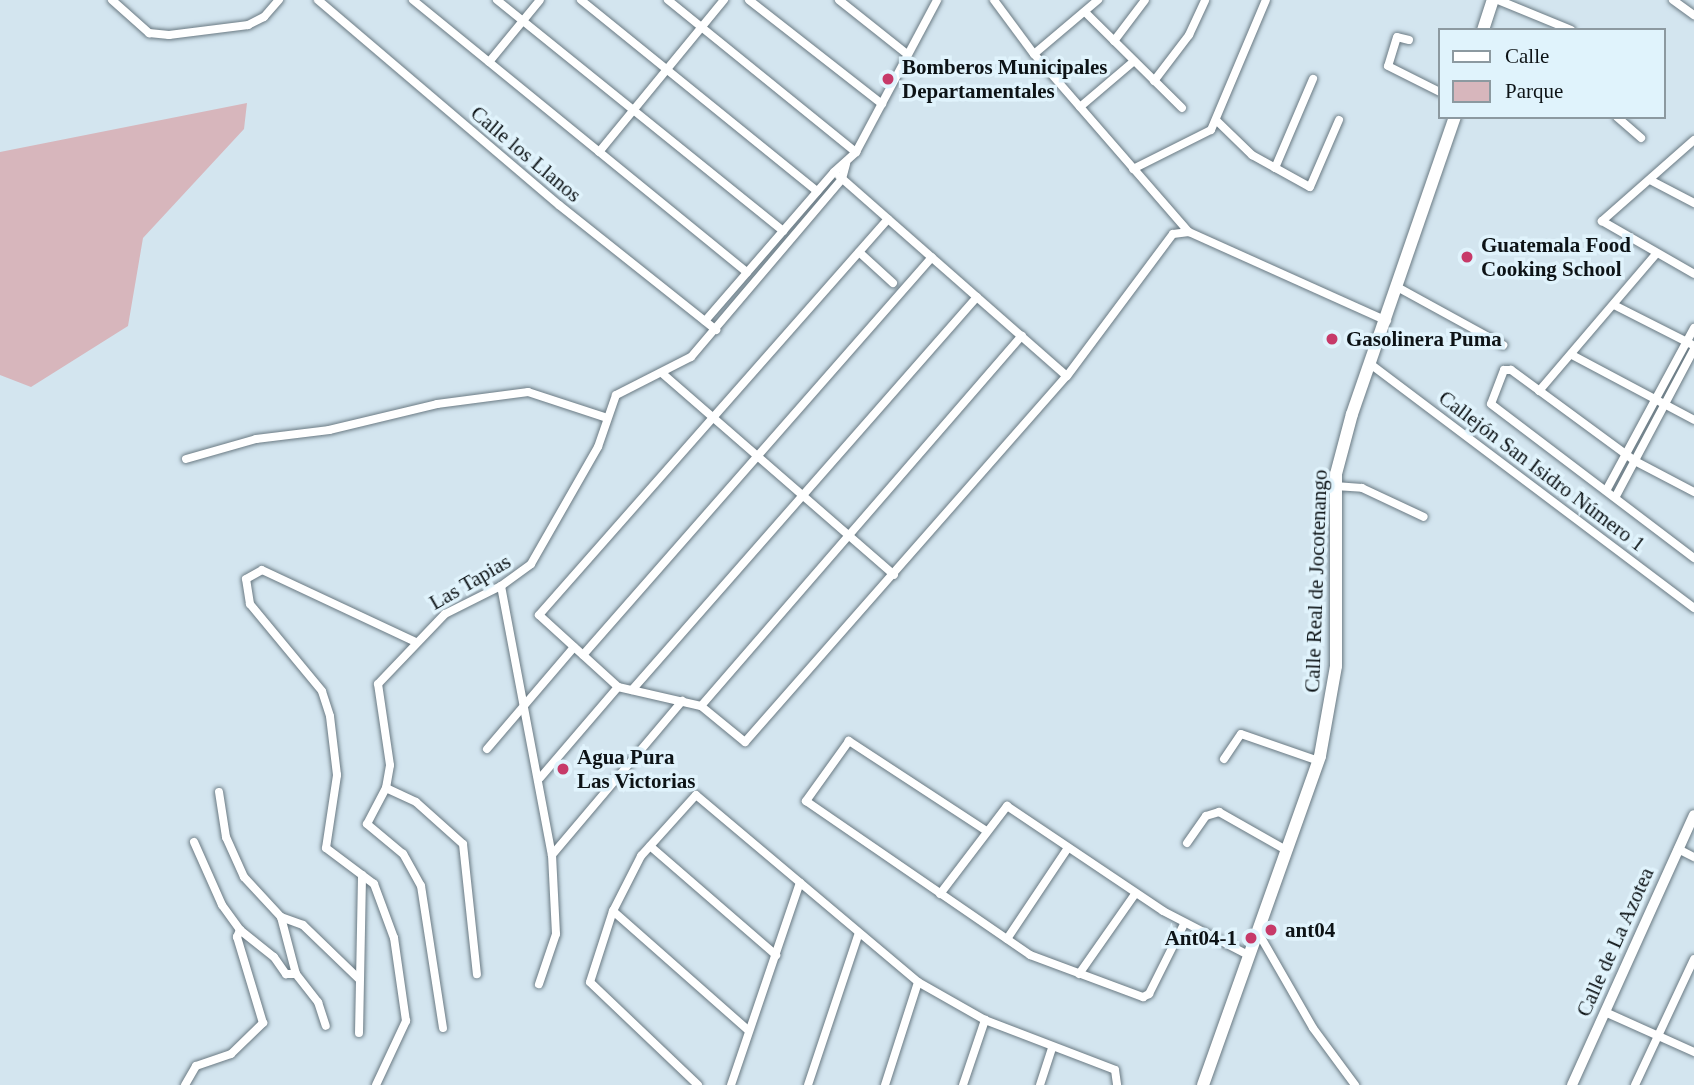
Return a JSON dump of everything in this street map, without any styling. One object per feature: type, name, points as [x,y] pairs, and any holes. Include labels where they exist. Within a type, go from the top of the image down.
[{"type":"main road","points":[[1486,28],[1496,0]]},
{"type":"main road","name":"Calle Real de Jocotenango","points":[[1203,1085],[1319,761],[1336,666],[1335,486],[1369,363],[1399,288],[1454,119]]},
{"type":"street","points":[[112,0],[149,33],[169,35],[248,25],[279,0]]},
{"type":"street","name":"Calle los Llanos","points":[[318,0],[559,205],[716,330]]},
{"type":"street","points":[[413,0],[747,272]]},
{"type":"street","points":[[496,0],[783,231]]},
{"type":"street","points":[[489,62],[540,0]]},
{"type":"street","points":[[581,0],[817,191]]},
{"type":"street","points":[[667,0],[856,152]]},
{"type":"street","points":[[600,152],[724,0]]},
{"type":"street","points":[[749,0],[882,104]]},
{"type":"street","points":[[839,0],[907,54]]},
{"type":"street","points":[[705,321],[817,191],[856,152],[937,0]]},
{"type":"street","points":[[994,0],[1034,54],[1189,232],[1387,321]]},
{"type":"street","points":[[1034,54],[1086,13],[1098,0]]},
{"type":"street","points":[[1114,41],[1145,0]]},
{"type":"street","points":[[1154,81],[1189,35],[1206,0]]},
{"type":"street","points":[[1133,169],[1199,138],[1217,121],[1266,0]]},
{"type":"street","points":[[1496,0],[1566,28]]},
{"type":"street","points":[[1676,1],[1694,15]]},
{"type":"street","points":[[1086,13],[1182,108]]},
{"type":"street","points":[[1409,40],[1397,37],[1388,66],[1438,91]]},
{"type":"street","points":[[1080,107],[1134,61]]},
{"type":"street","points":[[1275,168],[1313,79]]},
{"type":"street","points":[[1619,119],[1641,138]]},
{"type":"street","points":[[1217,121],[1252,155],[1310,187],[1339,120]]},
{"type":"street","points":[[1694,140],[1602,221],[1655,255],[1694,274]]},
{"type":"street","name":"Las Tapias","points":[[386,788],[390,746],[378,684],[445,614],[501,586],[531,564],[593,458],[616,395],[663,374],[691,357],[842,179],[846,164]]},
{"type":"street","points":[[834,172],[1067,376]]},
{"type":"street","points":[[1650,180],[1694,203]]},
{"type":"street","points":[[888,219],[540,613],[618,687],[701,706],[741,740],[748,741],[1067,376],[1164,243],[1173,234],[1189,232]]},
{"type":"street","points":[[859,252],[893,283]]},
{"type":"street","points":[[1539,391],[1655,255]]},
{"type":"street","points":[[583,655],[932,257]]},
{"type":"street","points":[[1399,288],[1503,345]]},
{"type":"street","points":[[632,690],[976,297]]},
{"type":"street","points":[[1614,305],[1692,346]]},
{"type":"street","points":[[1607,489],[1692,346],[1694,328]]},
{"type":"street","points":[[701,706],[1021,336]]},
{"type":"street","points":[[1572,355],[1694,420]]},
{"type":"street","name":"Callejón San Isidro Número 1","points":[[1369,363],[1694,608]]},
{"type":"street","points":[[1694,492],[1627,456],[1507,369],[1489,401],[1694,558]]},
{"type":"street","points":[[663,374],[894,575]]},
{"type":"street","points":[[186,459],[256,439],[329,430],[437,404],[528,392],[607,418]]},
{"type":"street","points":[[1616,496],[1635,461],[1660,403]]},
{"type":"street","points":[[1335,486],[1362,488],[1424,517]]},
{"type":"street","points":[[376,1085],[406,1021],[394,938],[374,884],[326,848],[337,775],[330,716],[322,691],[250,604],[246,579],[262,570],[416,642]]},
{"type":"street","points":[[501,586],[540,778],[552,855],[556,934],[539,984]]},
{"type":"street","points":[[487,749],[574,647]]},
{"type":"street","points":[[540,778],[618,687]]},
{"type":"street","points":[[552,855],[682,701]]},
{"type":"street","points":[[1224,759],[1242,734],[1319,761]]},
{"type":"street","points":[[985,830],[849,741],[807,797],[807,804],[1007,939],[1045,962],[1079,975],[1147,996],[1184,923]]},
{"type":"street","points":[[443,1028],[421,886],[402,854],[367,824],[386,788],[416,802],[463,844],[477,974]]},
{"type":"street","points":[[219,792],[226,837],[248,885],[281,918],[303,925],[359,979]]},
{"type":"street","points":[[698,1085],[590,982],[613,911],[650,846],[696,795],[919,982],[985,1020],[1115,1070],[1117,1085]]},
{"type":"street","points":[[940,894],[985,830],[1007,806],[1135,894],[1184,923],[1250,956]]},
{"type":"street","points":[[1186,843],[1206,816],[1219,812],[1287,851]]},
{"type":"street","name":"Calle de La Azotea","points":[[1572,1085],[1694,815]]},
{"type":"street","points":[[194,842],[222,905],[240,930],[274,957],[286,974],[296,974]]},
{"type":"street","points":[[650,846],[776,955]]},
{"type":"street","points":[[1007,939],[1069,848]]},
{"type":"street","points":[[1678,849],[1694,857]]},
{"type":"street","points":[[359,1033],[362,876]]},
{"type":"street","points":[[731,1085],[800,882]]},
{"type":"street","points":[[1079,975],[1135,894]]},
{"type":"street","points":[[613,911],[750,1031]]},
{"type":"street","points":[[281,918],[296,974],[318,1002],[326,1026]]},
{"type":"street","points":[[185,1085],[196,1066],[232,1054],[263,1023],[237,937],[240,930]]},
{"type":"street","points":[[808,1085],[859,933]]},
{"type":"street","points":[[1259,934],[1313,1028],[1355,1085]]},
{"type":"street","points":[[1635,1085],[1694,959]]},
{"type":"street","points":[[885,1085],[919,982]]},
{"type":"street","points":[[1605,1012],[1694,1052]]},
{"type":"street","points":[[963,1085],[985,1020]]},
{"type":"street","points":[[1040,1085],[1052,1048]]},
{"type":"green space","points":[[247,103],[244,129],[143,238],[128,326],[31,387],[0,375],[0,152]]},
{"type":"place","name":"Bomberos Municipales Departamentales","points":[[888,79]]},
{"type":"place","name":"Guatemala Food Cooking School","points":[[1467,257]]},
{"type":"place","name":"Gasolinera Puma","points":[[1332,339]]},
{"type":"place","name":"Agua Pura Las Victorias","points":[[563,769]]},
{"type":"place","name":"ant04","points":[[1271,930]]},
{"type":"place","name":"Ant04-1","points":[[1251,938]]}]
